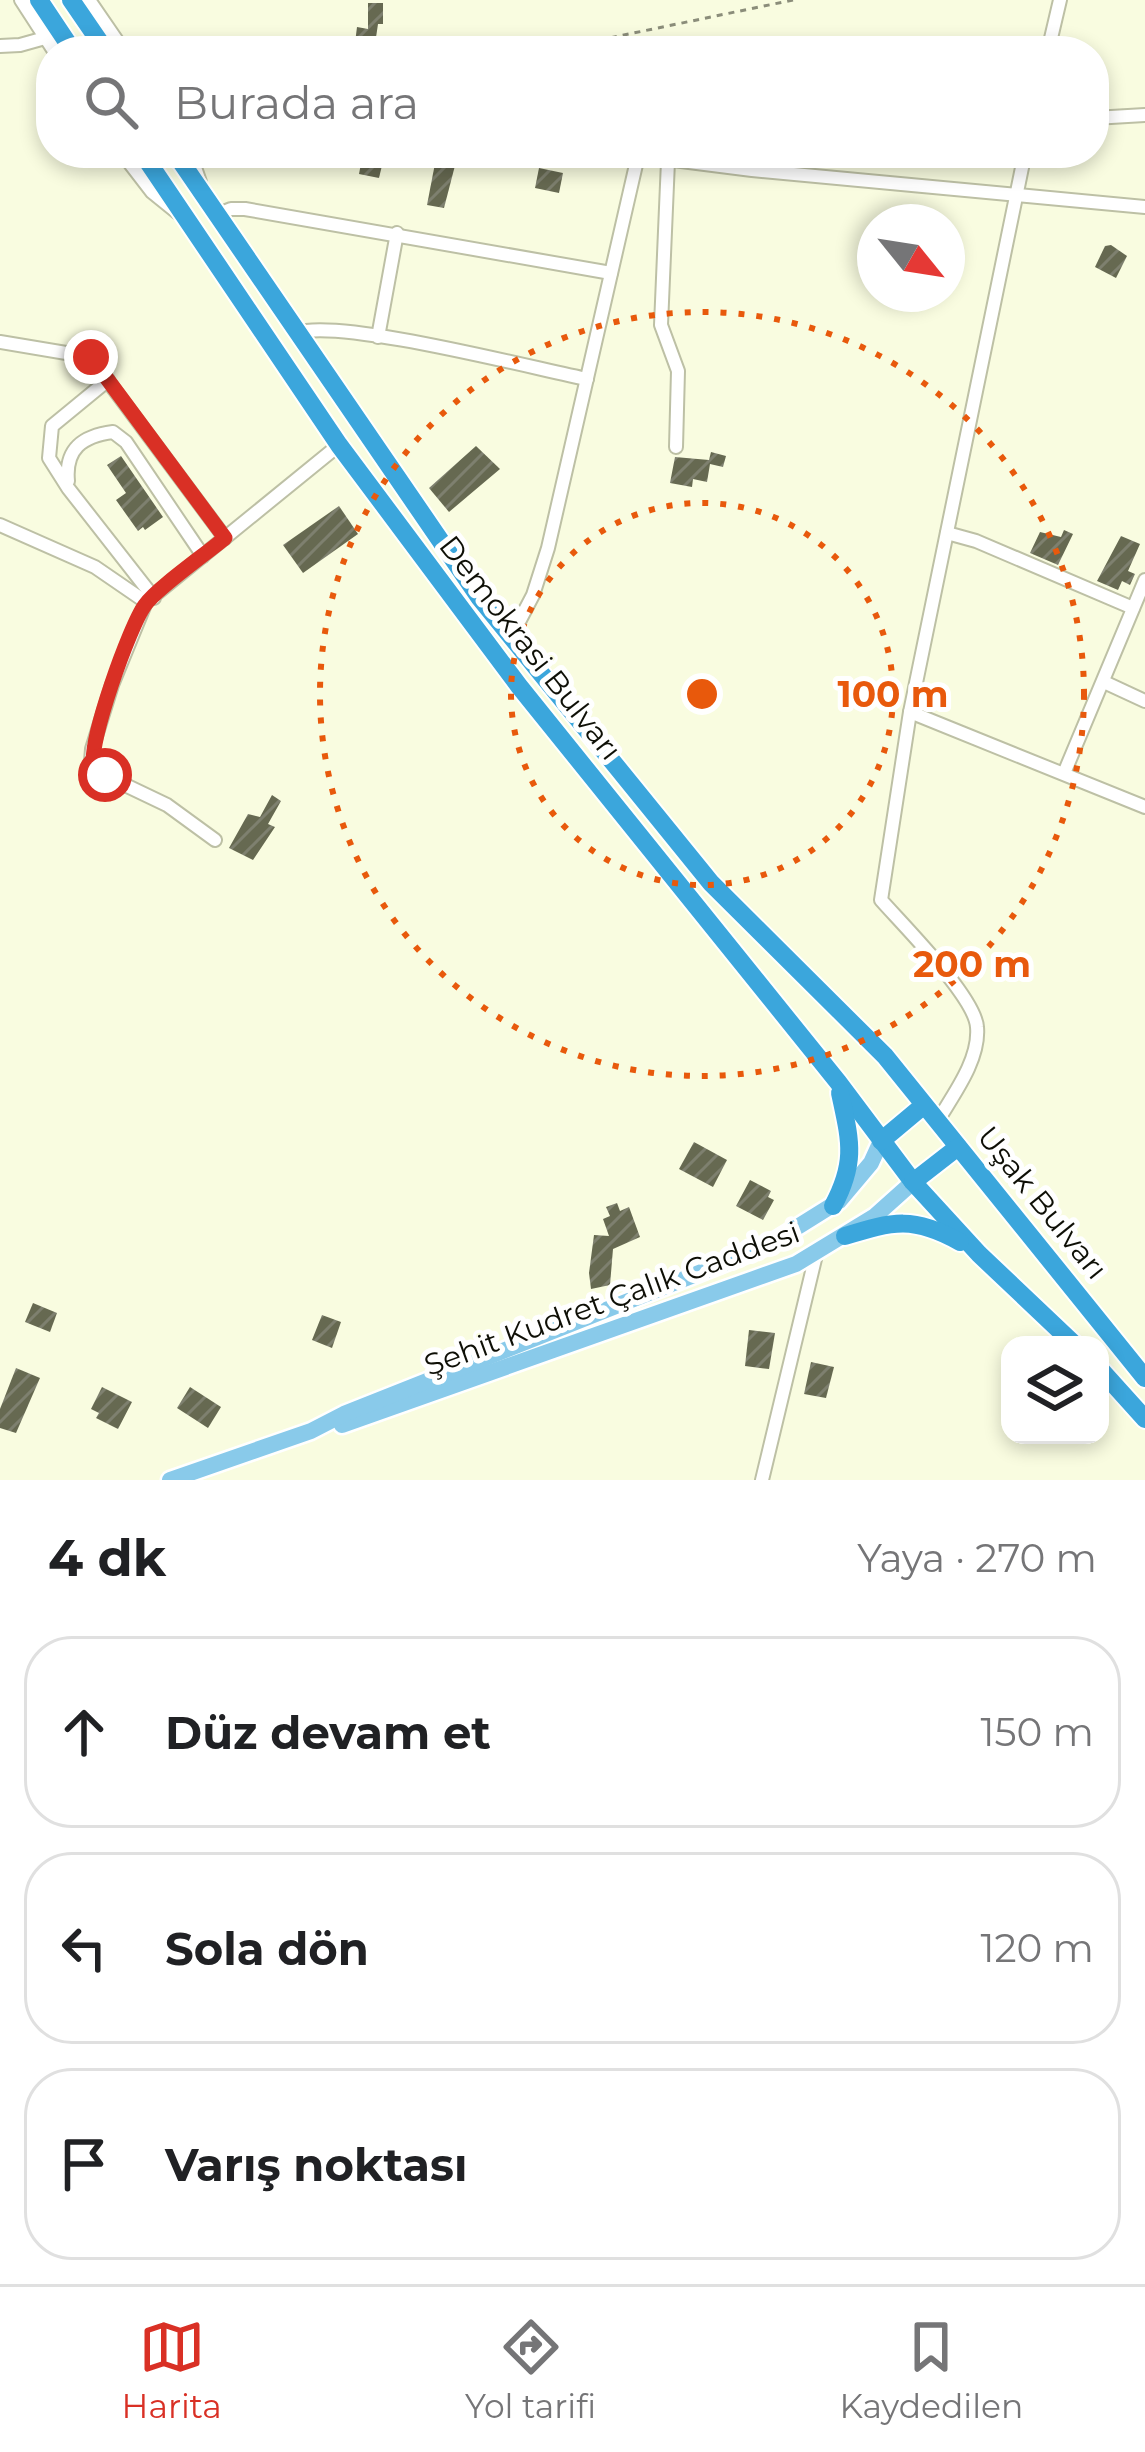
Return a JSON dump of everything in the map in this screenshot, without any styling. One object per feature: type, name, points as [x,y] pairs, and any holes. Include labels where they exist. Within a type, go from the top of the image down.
[{"type":"highway","points":[[39,0],[64,36]]},
{"type":"highway","points":[[71,0],[96,36]]},
{"type":"highway","name":"Demokrasi Bulvarı","points":[[152,168],[339,445],[519,686],[913,1182]]},
{"type":"highway","name":"Demokrasi Bulvarı","points":[[185,168],[479,597],[711,884],[885,1056],[938,1122]]},
{"type":"highway","points":[[833,1206],[851,1161],[838,1082]]},
{"type":"highway","points":[[880,1141],[924,1105]]},
{"type":"highway","name":"Uşak Bulvarı","points":[[938,1122],[1145,1378]]},
{"type":"highway","points":[[958,1147],[913,1182],[979,1254],[1066,1336]]},
{"type":"highway","points":[[845,1236],[910,1222],[941,1232],[979,1254]]},
{"type":"highway","points":[[1109,1379],[1145,1419]]},
{"type":"main road","name":"Şehit Kudret Çalık Caddesi","points":[[170,1480],[311,1431],[365,1405],[767,1246],[833,1206],[860,1178],[880,1141]]},
{"type":"main road","name":"Şehit Kudret Çalık Caddesi","points":[[311,1431],[347,1424],[816,1255],[913,1182]]},
{"type":"street","points":[[21,0],[44,36]]},
{"type":"street","points":[[89,0],[114,36]]},
{"type":"street","points":[[1052,36],[1060,0]]},
{"type":"street","points":[[0,46],[36,41]]},
{"type":"street","points":[[1109,117],[1145,116]]},
{"type":"street","points":[[134,168],[160,200],[186,217]]},
{"type":"street","points":[[195,168],[203,194]]},
{"type":"street","points":[[511,637],[542,572],[635,168]]},
{"type":"street","points":[[668,168],[661,325],[678,370],[676,447]]},
{"type":"street","points":[[735,168],[1145,207]]},
{"type":"street","points":[[938,1122],[968,1069],[978,1025],[962,993],[881,900],[910,712],[1022,168]]},
{"type":"street","points":[[216,215],[238,208],[611,273]]},
{"type":"street","points":[[378,337],[397,233]]},
{"type":"street","points":[[297,333],[320,328],[378,337],[586,379]]},
{"type":"street","points":[[0,343],[91,357],[225,538]]},
{"type":"street","points":[[108,380],[52,426],[49,458],[150,600]]},
{"type":"street","points":[[68,488],[68,456],[95,434],[113,432],[126,442],[203,556]]},
{"type":"street","points":[[215,840],[166,806],[100,773],[92,761],[112,685],[150,600],[339,445]]},
{"type":"street","points":[[0,525],[95,568],[150,600]]},
{"type":"street","points":[[946,533],[976,541],[1133,608]]},
{"type":"street","points":[[1065,771],[1145,580]]},
{"type":"street","points":[[1103,682],[1145,701]]},
{"type":"street","points":[[910,712],[1145,807]]},
{"type":"street","points":[[763,1480],[816,1255]]},
{"type":"path","points":[[624,36],[793,0]]},
{"type":"building","points":[[368,3],[383,3],[383,24],[378,24],[376,36],[356,36],[357,27],[368,29]]},
{"type":"building","points":[[360,168],[381,168],[379,178],[359,174]]},
{"type":"building","points":[[434,168],[454,168],[444,208],[427,205]]},
{"type":"building","points":[[539,168],[563,173],[559,193],[535,188]]},
{"type":"building","points":[[1105,246],[1127,256],[1116,278],[1095,267]]},
{"type":"building","points":[[476,446],[500,469],[449,512],[429,488]]},
{"type":"building","points":[[711,452],[726,456],[723,467],[710,464],[707,482],[693,479],[692,487],[670,483],[675,457],[709,460]]},
{"type":"building","points":[[121,456],[163,517],[145,530],[138,531],[116,500],[126,493],[107,465]]},
{"type":"building","points":[[339,506],[358,534],[303,573],[283,545]]},
{"type":"building","points":[[1064,530],[1073,534],[1058,565],[1030,553],[1040,532],[1061,537]]},
{"type":"building","points":[[1121,536],[1140,544],[1128,571],[1135,574],[1130,585],[1122,581],[1118,590],[1097,581]]},
{"type":"building","points":[[272,795],[281,801],[268,824],[275,827],[253,860],[229,848],[248,814],[260,817]]},
{"type":"building","points":[[694,1142],[727,1160],[713,1187],[679,1169]]},
{"type":"building","points":[[750,1180],[771,1191],[768,1197],[774,1200],[763,1220],[736,1206]]},
{"type":"building","points":[[617,1203],[620,1211],[629,1207],[640,1237],[613,1249],[610,1285],[591,1289],[594,1235],[609,1236],[603,1219],[610,1216],[606,1207]]},
{"type":"building","points":[[33,1303],[57,1313],[50,1332],[25,1322]]},
{"type":"building","points":[[322,1315],[341,1322],[332,1348],[312,1340]]},
{"type":"building","points":[[749,1330],[775,1333],[769,1369],[745,1366]]},
{"type":"building","points":[[811,1362],[834,1367],[826,1398],[804,1394]]},
{"type":"building","points":[[16,1368],[40,1378],[16,1433],[0,1428],[0,1409]]},
{"type":"building","points":[[102,1387],[132,1402],[118,1429],[96,1418],[99,1413],[91,1409]]},
{"type":"building","points":[[190,1387],[221,1407],[208,1428],[177,1408]]},
{"type":"route","points":[[91,357],[225,538],[146,602],[92,749],[94,766],[105,775]]}]
